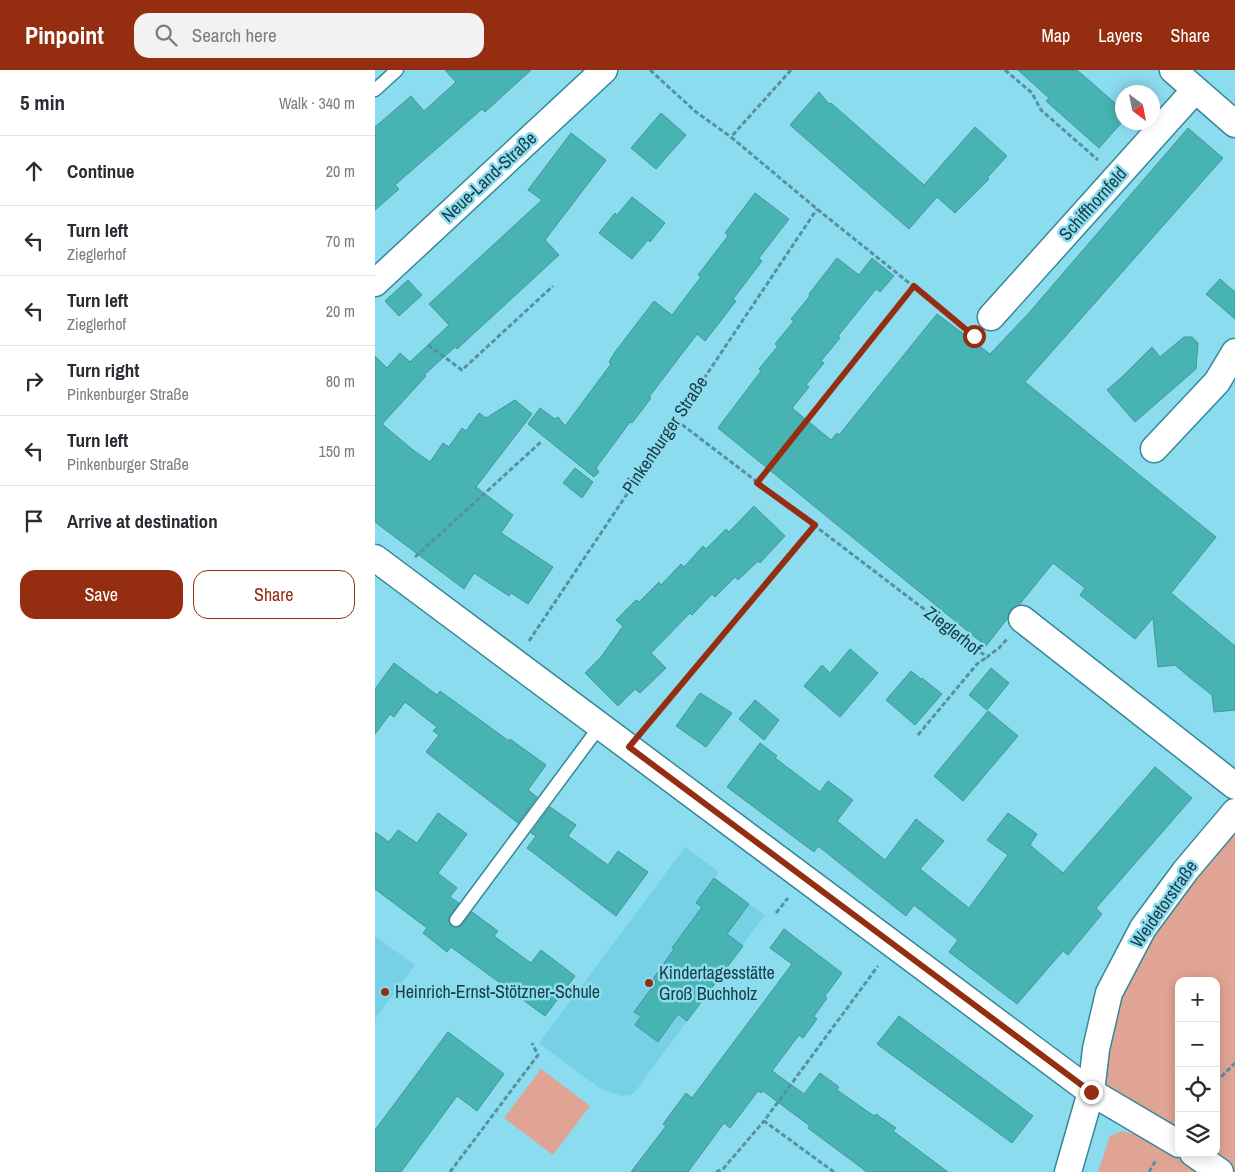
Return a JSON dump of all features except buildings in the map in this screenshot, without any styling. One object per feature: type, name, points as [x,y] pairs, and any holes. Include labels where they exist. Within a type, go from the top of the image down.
[{"type":"street","name":"Neue-Land-Straße","points":[[375,283],[604,70]]},
{"type":"street","points":[[1173,70],[1235,124]]},
{"type":"street","name":"Schiffhornfeld","points":[[991,318],[1195,90]]},
{"type":"street","points":[[1155,448],[1217,382],[1235,352]]},
{"type":"street","points":[[375,558],[1091,1092],[1175,1142]]},
{"type":"street","points":[[1022,619],[1235,786]]},
{"type":"street","name":"Weidetorstraße","points":[[1068,1172],[1091,1092],[1096,1049],[1109,993],[1143,928],[1186,870],[1235,812]]},
{"type":"street","points":[[1199,1157],[1220,1172]]},
{"type":"lane","points":[[375,90],[397,70]]},
{"type":"lane","points":[[456,920],[600,726]]},
{"type":"path","points":[[650,70],[696,112],[731,137],[974,336],[991,318]]},
{"type":"path","points":[[731,137],[791,70]]},
{"type":"path","points":[[1005,70],[1032,93],[1041,110],[1117,177]]},
{"type":"path","name":"Pinkenburger Straße","points":[[515,662],[817,209]]},
{"type":"path","points":[[427,345],[462,370],[553,286]]},
{"type":"path","points":[[757,483],[914,286]]},
{"type":"path","name":"Zieglerhof","points":[[676,420],[987,657],[999,648],[1022,619]]},
{"type":"path","points":[[397,574],[541,441]]},
{"type":"path","points":[[629,747],[815,525]]},
{"type":"path","points":[[918,734],[977,664],[987,657]]},
{"type":"path","points":[[716,1172],[723,1169],[764,1121],[894,945]]},
{"type":"path","points":[[450,1172],[539,1055],[532,1043]]},
{"type":"path","points":[[1220,1078],[1235,1063]]},
{"type":"path","points":[[764,1121],[834,1172]]},
{"type":"shaded area","points":[[1235,812],[1235,1172],[1222,1172],[1199,1157],[1220,1157],[1220,977],[1175,977],[1175,1142],[1091,1092],[1109,993]]},
{"type":"shaded area","name":"Kindertagesstätte Groß Buchholz","points":[[685,847],[719,872],[697,903],[731,928],[749,904],[765,915],[635,1092],[631,1095],[621,1096],[601,1089],[539,1043]]},
{"type":"shaded area","name":"Heinrich-Ernst-Stötzner-Schule","points":[[375,936],[415,965],[375,1019]]},
{"type":"shaded area","points":[[541,1069],[590,1106],[553,1155],[504,1118]]},
{"type":"shaded area","points":[[1122,1131],[1144,1137],[1198,1172],[1098,1172],[1110,1136]]},
{"type":"place","name":"Kindertagesstätte Groß Buchholz","points":[[649,983]]},
{"type":"place","name":"Heinrich-Ernst-Stötzner-Schule","points":[[385,992]]},
{"type":"route","points":[[974,336],[914,286],[757,483],[815,525],[629,747],[1091,1092]]}]
